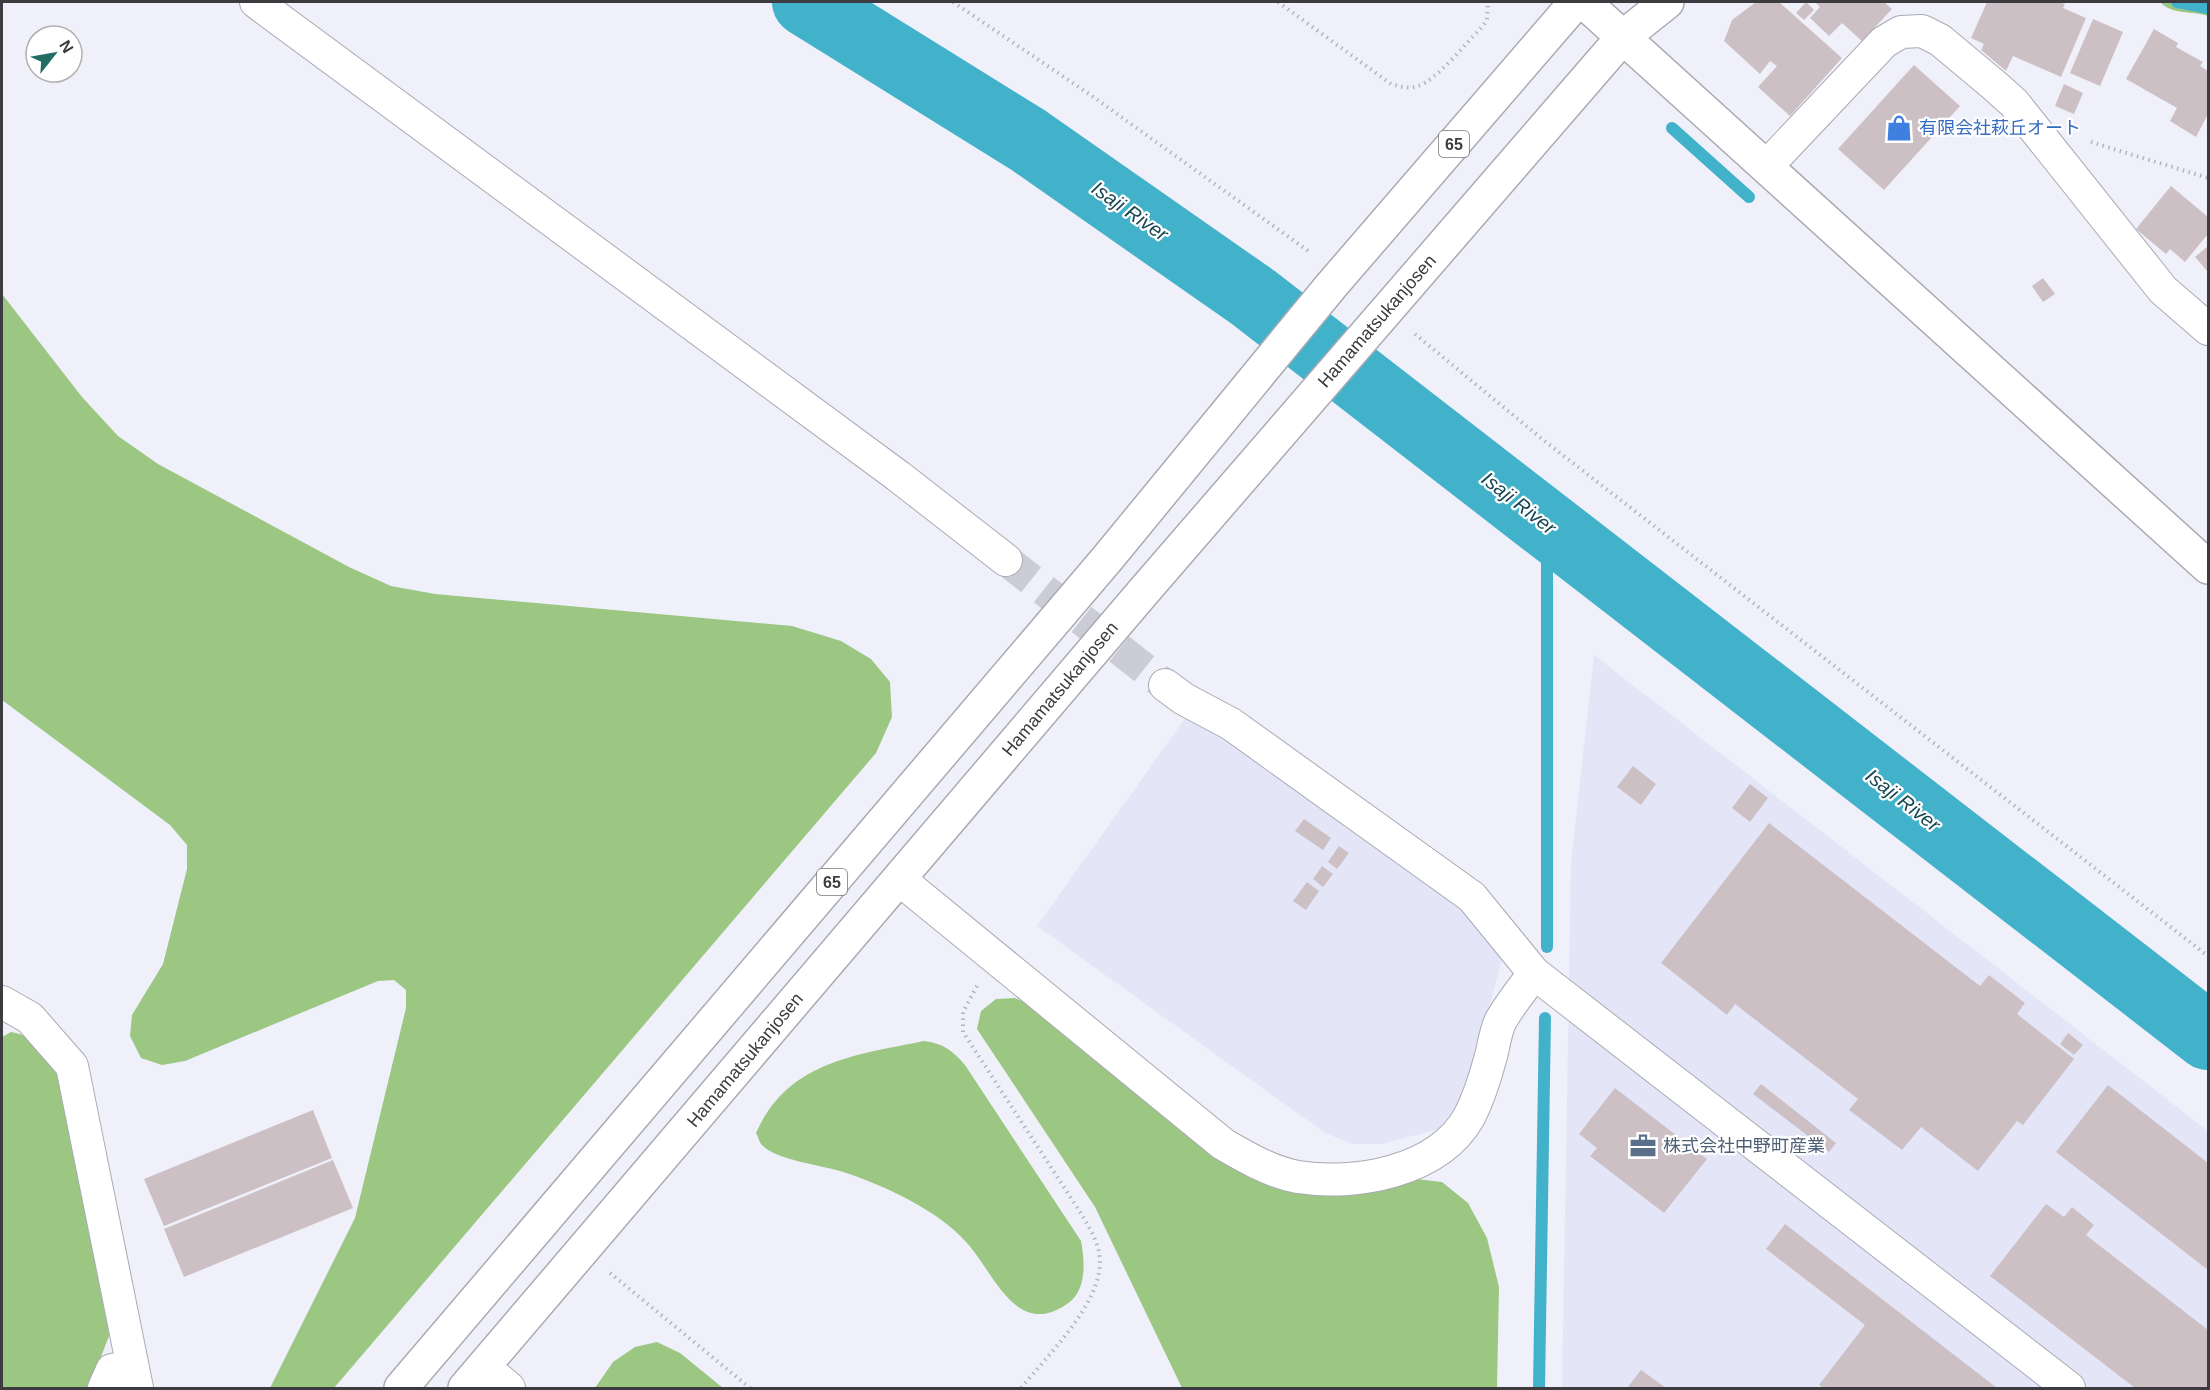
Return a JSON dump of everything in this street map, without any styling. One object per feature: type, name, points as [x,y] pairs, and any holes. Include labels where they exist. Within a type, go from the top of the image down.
[{"type":"main road","name":"65","points":[[401,1389],[1107,559],[1336,281],[1576,2]]},
{"type":"main road","points":[[1584,2],[2208,567]]},
{"type":"main road","name":"Hamamatsukanjosen","points":[[474,1378],[1305,405],[1623,37],[1667,2]]},
{"type":"street","points":[[256,2],[889,469],[1006,560]]},
{"type":"street","points":[[1767,167],[1884,42],[1901,32],[1922,32],[1940,40],[2014,103],[2163,290],[2208,329]]},
{"type":"street","points":[[1165,685],[1184,699],[1231,724],[1472,897],[1534,973],[2069,1389]]},
{"type":"street","points":[[899,879],[1223,1144],[1258,1164],[1297,1176],[1337,1180],[1413,1165],[1444,1146],[1468,1119],[1483,1085],[1500,1022],[1534,973]]},
{"type":"street","points":[[2,1005],[30,1018],[72,1066],[134,1377],[112,1370],[104,1389]]},
{"type":"street","points":[[474,1378],[508,1389]]},
{"type":"path","points":[[953,2],[1092,96],[1336,281]]},
{"type":"path","points":[[1278,2],[1391,84],[1405,89],[1420,86],[1433,76],[1481,28],[1487,20],[1488,2]]},
{"type":"path","points":[[2086,140],[2208,177]]},
{"type":"path","points":[[1383,315],[2208,956]]},
{"type":"path","points":[[998,960],[971,993],[963,1012],[963,1032],[1095,1236],[1100,1261],[1096,1287],[1084,1309],[1021,1389]]},
{"type":"path","points":[[583,1251],[750,1389]]},
{"type":"shaded area","points":[[1594,655],[2208,1131],[2208,1388],[1562,1388],[1571,862]]},
{"type":"shaded area","points":[[1186,717],[1223,736],[1463,907],[1503,956],[1470,1080],[1456,1111],[1439,1129],[1382,1144],[1352,1144],[1325,1133],[1037,926]]},
{"type":"green space","points":[[2160,2],[2208,2],[2208,16],[2177,11]]},
{"type":"green space","points":[[2,294],[82,397],[118,436],[158,464],[349,567],[391,586],[435,594],[792,626],[841,641],[871,659],[890,682],[892,717],[876,753],[334,1388],[270,1388],[355,1218],[406,1008],[406,990],[394,980],[378,981],[185,1061],[162,1065],[141,1058],[130,1036],[132,1015],[163,964],[187,869],[187,845],[170,825],[2,700]]},
{"type":"green space","points":[[1015,998],[1031,1005],[1215,1156],[1442,1182],[1468,1203],[1487,1238],[1499,1287],[1497,1388],[1182,1388],[1095,1207],[977,1029],[981,1011],[996,999]]},
{"type":"green space","points":[[11,1032],[20,1034],[37,1045],[55,1071],[63,1089],[107,1313],[109,1336],[89,1388],[2,1388],[2,1037]]},
{"type":"green space","points":[[924,1041],[947,1048],[965,1065],[1081,1241],[1083,1276],[1078,1292],[1067,1304],[1049,1313],[1033,1313],[1019,1308],[1007,1297],[960,1236],[926,1210],[894,1192],[858,1177],[777,1155],[760,1142],[756,1133],[770,1109],[786,1090],[805,1076],[849,1057]]},
{"type":"green space","points":[[657,1342],[680,1353],[723,1388],[595,1388],[613,1362],[635,1347]]},
{"type":"building","points":[[1756,2],[1779,2],[1842,58],[1790,116],[1758,87],[1777,66],[1770,61],[1760,74],[1724,41],[1732,20]]},
{"type":"building","points":[[1806,2],[1814,10],[1804,20],[1796,13]]},
{"type":"building","points":[[1815,2],[1884,2],[1892,9],[1862,41],[1842,23],[1829,36],[1810,18],[1820,7]]},
{"type":"building","points":[[1987,2],[2059,2],[2065,4],[2063,8],[2086,18],[2061,77],[2013,56],[2006,71],[1981,50],[1984,44],[1971,38]]},
{"type":"building","points":[[2093,19],[2123,32],[2100,86],[2070,73]]},
{"type":"building","points":[[2154,29],[2178,43],[2176,47],[2203,62],[2200,66],[2208,71],[2208,114],[2196,137],[2170,121],[2177,108],[2126,79]]},
{"type":"building","name":"有限会社萩丘オート","points":[[1914,65],[1960,106],[1884,190],[1838,149]]},
{"type":"building","points":[[2064,84],[2083,93],[2074,114],[2055,106]]},
{"type":"building","points":[[2171,186],[2208,217],[2208,234],[2185,262],[2170,249],[2166,254],[2136,229]]},
{"type":"building","points":[[2208,246],[2208,272],[2195,257]]},
{"type":"building","points":[[2043,278],[2055,294],[2043,302],[2032,286]]},
{"type":"building","points":[[1633,766],[1656,784],[1641,805],[1617,787]]},
{"type":"building","points":[[1750,784],[1768,798],[1750,822],[1732,808]]},
{"type":"building","points":[[1304,819],[1331,838],[1323,850],[1295,831]]},
{"type":"building","points":[[1769,823],[1980,986],[1989,975],[2025,1003],[2017,1014],[2074,1059],[2023,1125],[2017,1121],[1978,1171],[1921,1127],[1902,1150],[1849,1110],[1858,1099],[1735,1004],[1727,1015],[1661,963]]},
{"type":"building","points":[[1339,846],[1349,853],[1337,869],[1328,862]]},
{"type":"building","points":[[1322,866],[1333,874],[1323,887],[1313,879]]},
{"type":"building","points":[[1307,882],[1319,891],[1306,910],[1293,901]]},
{"type":"building","points":[[2068,1033],[2083,1045],[2074,1055],[2060,1044]]},
{"type":"building","points":[[1761,1084],[1836,1143],[1829,1152],[1753,1094]]},
{"type":"building","points":[[2108,1085],[2208,1163],[2208,1270],[2056,1152]]},
{"type":"building","points":[[1615,1088],[1707,1159],[1664,1213],[1590,1156],[1597,1148],[1579,1134]]},
{"type":"building","points":[[313,1110],[332,1158],[164,1226],[144,1179]]},
{"type":"building","points":[[333,1160],[353,1208],[184,1277],[164,1229]]},
{"type":"building","points":[[2046,1204],[2064,1217],[2072,1207],[2094,1225],[2086,1235],[2208,1330],[2208,1388],[2135,1388],[1990,1276]]},
{"type":"building","points":[[1785,1224],[1997,1388],[1824,1388],[1819,1385],[1865,1325],[1766,1249]]},
{"type":"building","points":[[1641,1370],[1666,1388],[1627,1388]]},
{"type":"waterway","name":"Isaji River","points":[[806,2],[1028,140],[1254,298],[2208,1036]]},
{"type":"waterway","points":[[2177,2],[2208,8]]},
{"type":"waterway","points":[[1672,128],[1749,197]]},
{"type":"waterway","points":[[1547,522],[1547,947]]},
{"type":"waterway","points":[[1539,1388],[1545,1018]]},
{"type":"tunnel","points":[[1006,560],[1165,685]]},
{"type":"place","name":"有限会社萩丘オート","points":[[1899,128]]},
{"type":"place","name":"株式会社中野町産業","points":[[1643,1146]]}]
